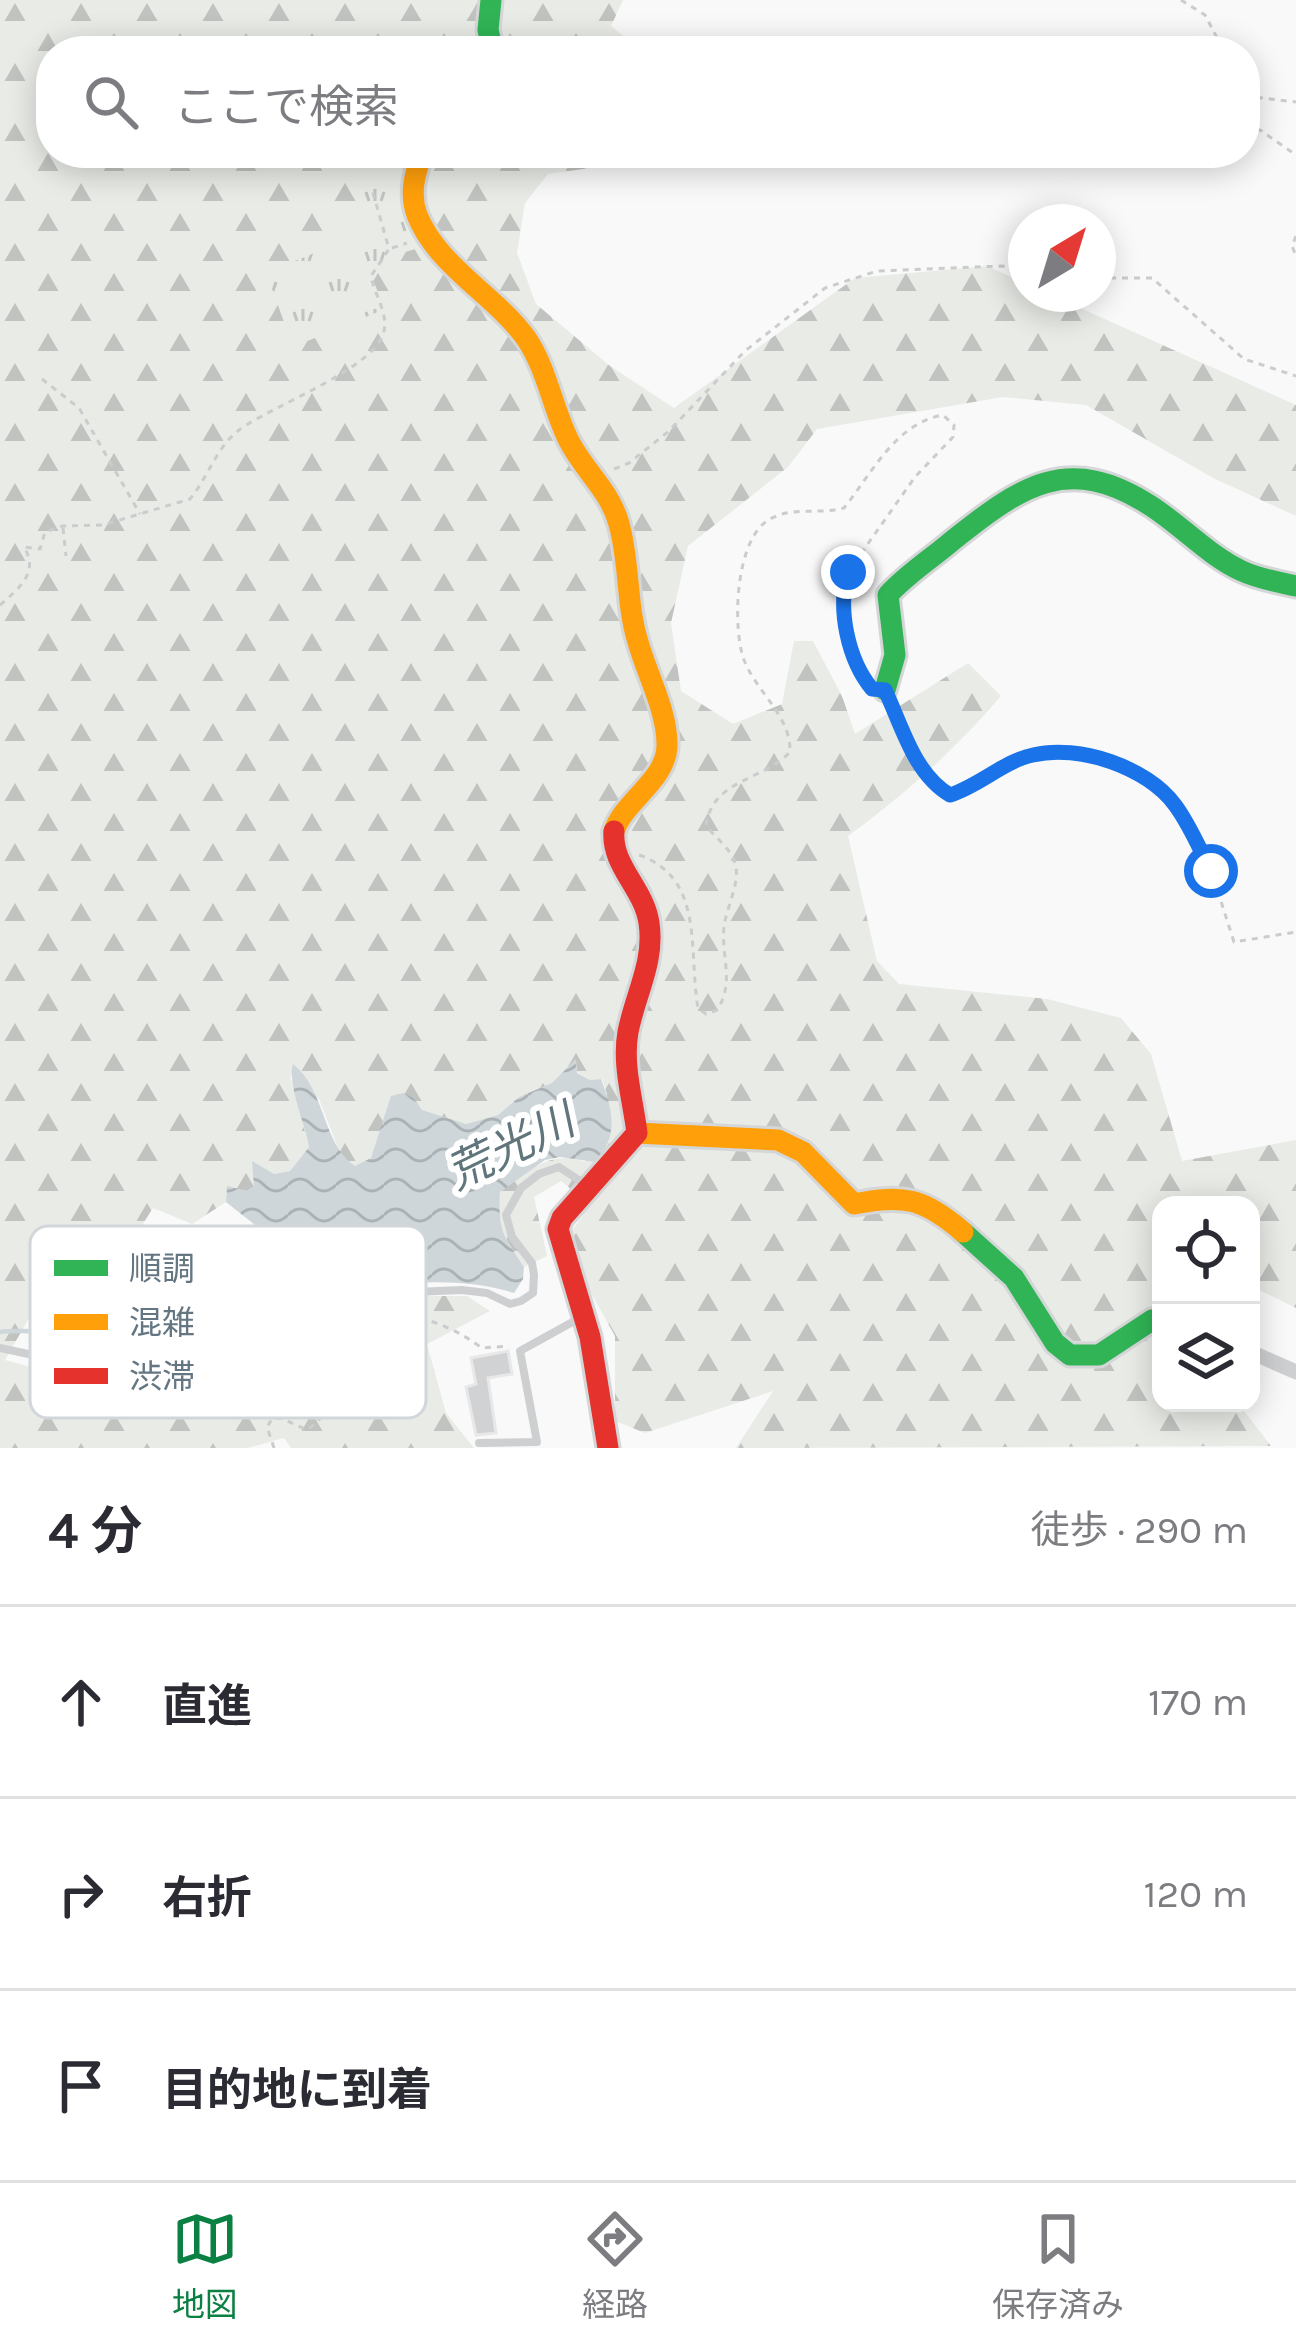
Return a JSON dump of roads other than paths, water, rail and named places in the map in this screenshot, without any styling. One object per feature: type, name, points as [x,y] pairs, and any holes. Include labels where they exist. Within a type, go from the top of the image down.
[{"type":"main road","points":[[489,36],[491,0]]},
{"type":"main road","points":[[414,168],[412,192],[426,230],[461,276],[519,325],[538,358],[569,441],[612,501],[622,534],[634,628],[668,747],[659,768],[616,822],[613,841],[614,856],[635,878],[646,902],[650,941],[626,1047],[637,1133],[562,1218],[558,1229],[585,1316],[608,1448]]},
{"type":"main road","points":[[885,690],[893,677],[896,653],[888,595],[982,517],[1034,484],[1086,476],[1124,488],[1244,572],[1296,586]]},
{"type":"main road","points":[[637,1133],[778,1140],[803,1152],[854,1204],[892,1196],[918,1202],[946,1217],[1013,1278],[1034,1303],[1055,1343],[1070,1354],[1099,1355],[1152,1321]]},
{"type":"street","points":[[1260,1356],[1296,1372]]},
{"type":"lane","points":[[426,1292],[487,1292],[511,1304],[521,1301],[536,1285],[532,1263],[508,1226],[506,1215],[515,1196],[538,1174],[559,1167],[589,1186]]},
{"type":"lane","points":[[479,1443],[537,1442],[520,1351],[585,1316]]},
{"type":"lane","points":[[0,1348],[30,1354]]},
{"type":"water","points":[[576,1059],[577,1073],[590,1080],[601,1079],[611,1112],[611,1133],[595,1162],[545,1160],[500,1192],[503,1232],[524,1267],[514,1293],[473,1284],[426,1282],[426,1226],[256,1226],[226,1202],[227,1186],[247,1191],[254,1186],[252,1161],[274,1174],[290,1171],[309,1147],[294,1093],[293,1064],[312,1088],[336,1144],[355,1166],[371,1158],[391,1096],[403,1093],[414,1098],[422,1110],[466,1124],[498,1115],[519,1097],[552,1083]]},
{"type":"waterway","name":"荒光川","points":[[0,1332],[30,1331]]}]
